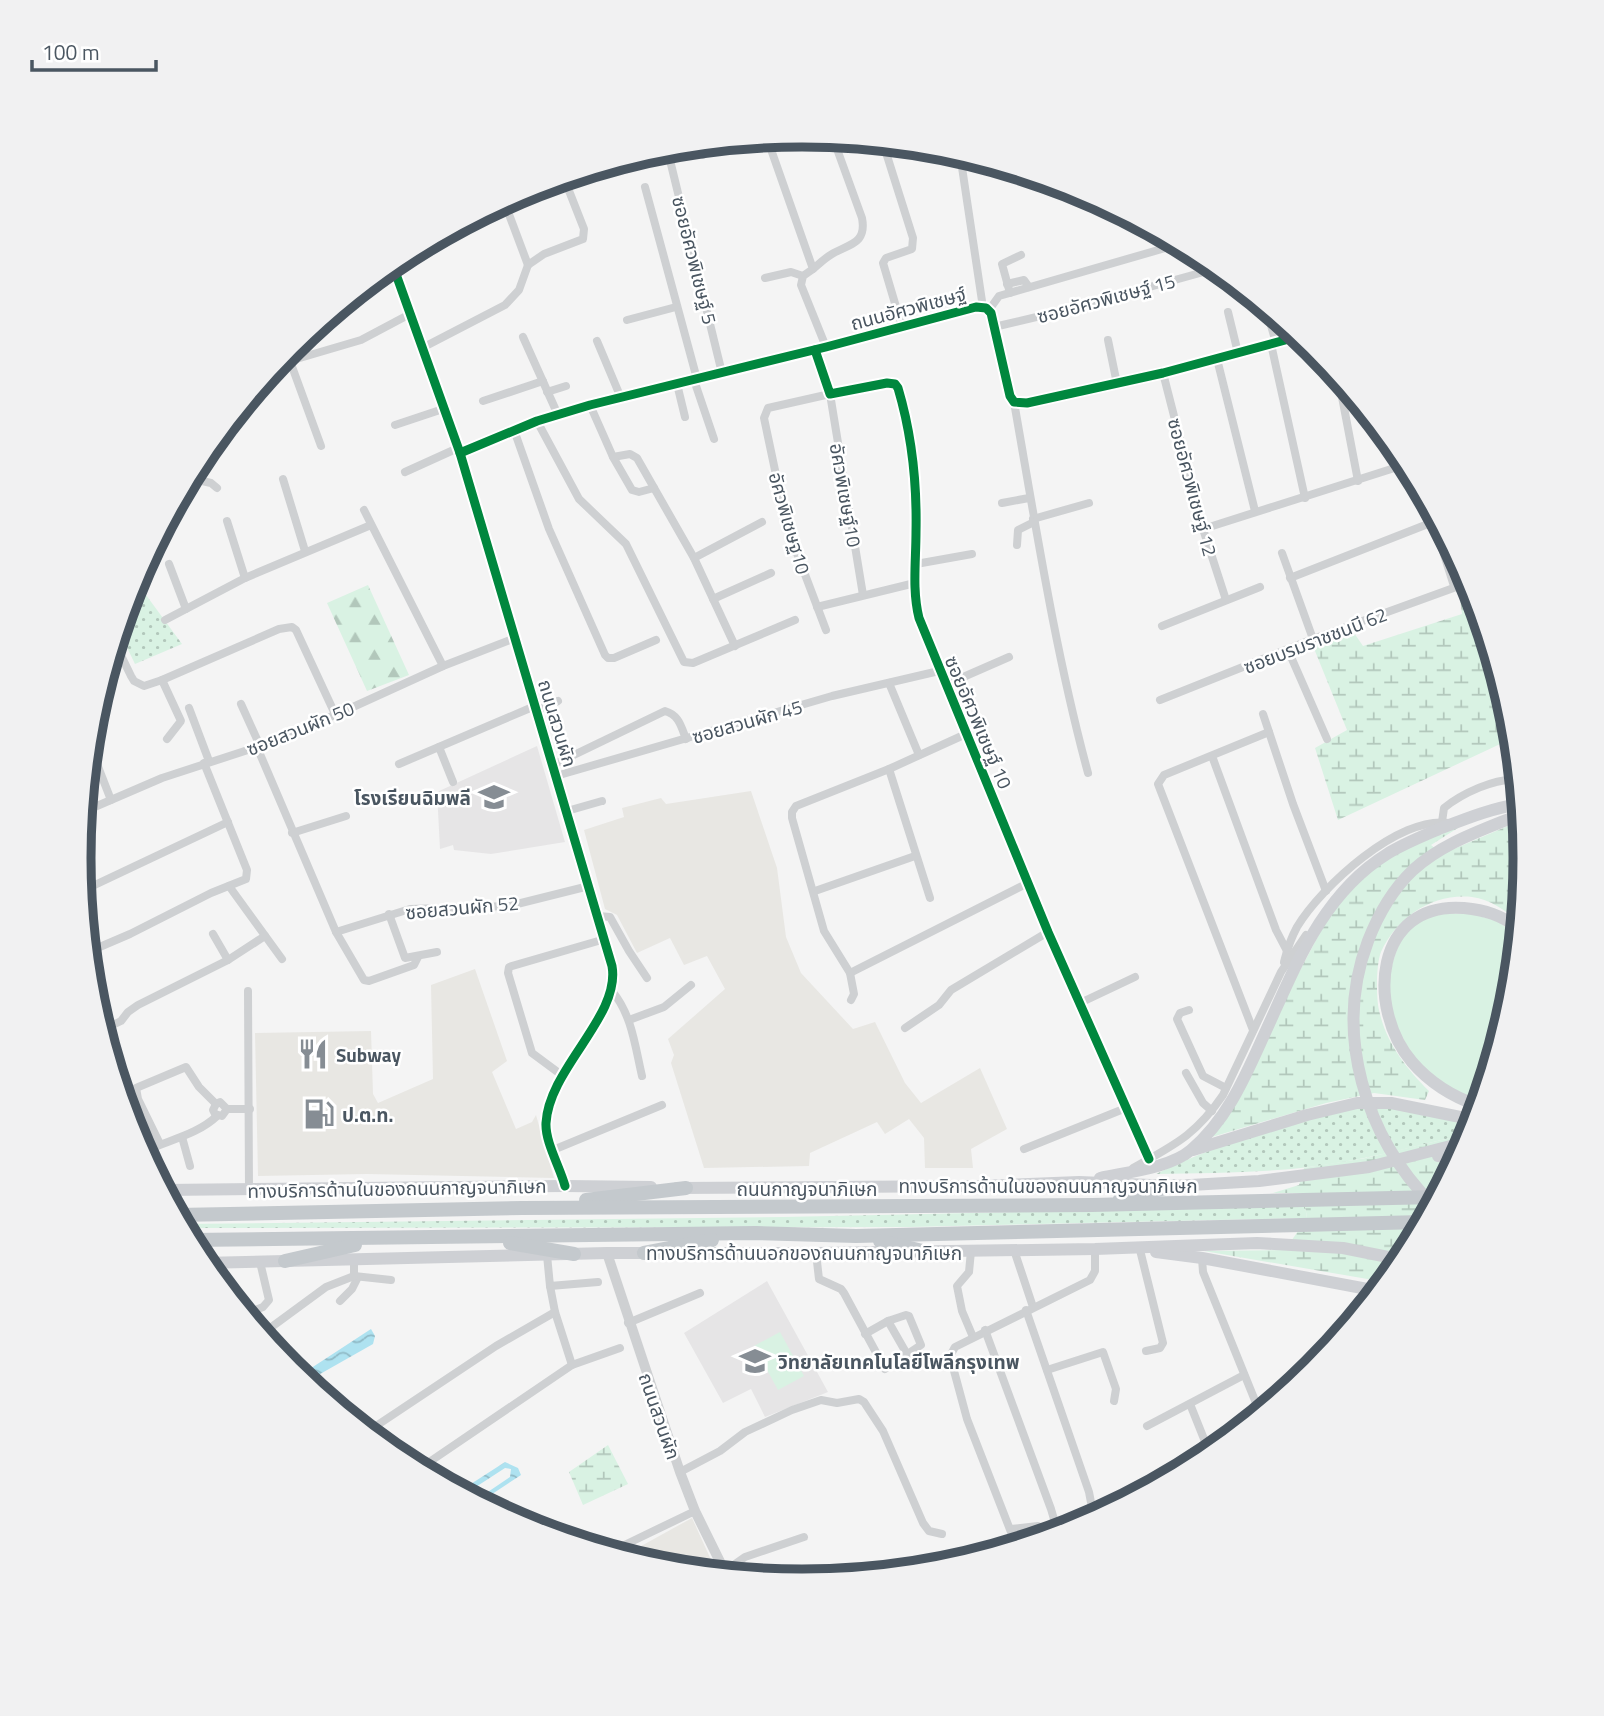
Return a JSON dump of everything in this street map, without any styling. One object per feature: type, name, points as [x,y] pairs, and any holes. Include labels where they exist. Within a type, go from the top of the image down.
[{"type":"highway","points":[[1092,1205],[1174,1186]]},
{"type":"highway","points":[[522,1208],[686,1188]]},
{"type":"highway","name":"ถนนกาญจนาภิเษก","points":[[187,1215],[522,1208],[1092,1205],[1427,1197]]},
{"type":"highway","points":[[203,1240],[748,1233],[856,1236],[1412,1223]]},
{"type":"highway","points":[[644,1253],[748,1233]]},
{"type":"highway","points":[[856,1236],[927,1252]]},
{"type":"highway","points":[[477,1237],[574,1254]]},
{"type":"highway","points":[[285,1261],[380,1238]]},
{"type":"main road","points":[[1190,1151],[1230,1107],[1309,941],[1326,912],[1353,880],[1385,855],[1447,823],[1511,806]]},
{"type":"main road","points":[[1427,1198],[1388,1147],[1368,1106],[1356,1057],[1354,998],[1362,957],[1380,913],[1403,881],[1444,847],[1511,818]]},
{"type":"main road","points":[[1470,1102],[1439,1087],[1424,1075],[1403,1049],[1385,1000],[1386,963],[1402,931],[1426,914],[1440,909],[1488,911],[1509,923]]},
{"type":"main road","points":[[1079,1182],[1158,1165],[1190,1151],[1357,1102],[1391,1102],[1464,1118]]},
{"type":"main road","name":"ทางบริการด้านในของถนนกาญจนาภิเษก","points":[[174,1190],[565,1186],[686,1188],[1079,1182],[1174,1186],[1342,1172],[1452,1146]]},
{"type":"main road","points":[[1407,1157],[1448,1154]]},
{"type":"main road","name":"ทางบริการด้านนอกของถนนกาญจนาภิเษก","points":[[218,1263],[607,1253],[1095,1249],[1257,1243],[1343,1248],[1390,1257]]},
{"type":"main road","points":[[1121,1248],[1202,1258],[1367,1289]]},
{"type":"street","points":[[771,148],[813,269]]},
{"type":"street","points":[[830,394],[801,285],[803,276],[829,256],[858,241],[864,230],[837,148]]},
{"type":"street","points":[[886,152],[913,238],[912,249],[886,258],[883,262],[902,327]]},
{"type":"street","name":"ซอยอัศวพิเชษฐ์ 5","points":[[670,160],[722,373]]},
{"type":"street","points":[[962,166],[985,308],[1008,289],[1029,287],[1167,248]]},
{"type":"street","points":[[422,348],[505,305],[519,290],[528,265],[544,254],[579,242],[584,236],[584,229],[568,187]]},
{"type":"street","points":[[645,187],[695,380],[714,439]]},
{"type":"street","points":[[508,211],[528,265]]},
{"type":"street","points":[[1008,289],[1002,264],[1021,255]]},
{"type":"street","points":[[765,278],[791,272],[803,276]]},
{"type":"street","name":"ซอยอัศวพิเชษฐ์ 15","points":[[994,327],[1204,272]]},
{"type":"street","name":"ถนนสวนผัก","points":[[396,275],[459,451],[605,939],[614,974],[612,991]]},
{"type":"street","points":[[627,320],[676,307]]},
{"type":"street","name":"ถนนอัศวพิเชษฐ์","points":[[459,451],[590,405],[985,308],[994,327],[1010,396],[1014,402]]},
{"type":"street","points":[[1228,312],[1238,353]]},
{"type":"street","points":[[296,358],[361,340],[410,314]]},
{"type":"street","points":[[1269,321],[1305,498]]},
{"type":"street","points":[[523,337],[558,415]]},
{"type":"street","points":[[1088,773],[1069,702],[1029,498],[1014,402],[1027,403],[1117,384],[1288,339]]},
{"type":"street","points":[[1108,340],[1117,384]]},
{"type":"street","points":[[597,341],[621,398]]},
{"type":"street","points":[[1217,359],[1255,511]]},
{"type":"street","points":[[291,363],[321,446]]},
{"type":"street","name":"ซอยอัศวพิเชษฐ์ 12","points":[[1163,373],[1203,529],[1226,600]]},
{"type":"street","points":[[483,401],[543,381]]},
{"type":"street","name":"ซอยอัศวพิเชษฐ์ 10","points":[[830,394],[887,383],[895,384],[898,388],[913,459],[916,494],[915,583],[919,618],[1048,932],[1149,1159]]},
{"type":"street","points":[[677,384],[685,417]]},
{"type":"street","points":[[547,392],[566,386]]},
{"type":"street","name":"อัศวพิเชษฐ10","points":[[826,630],[788,527],[764,413],[768,408],[830,394]]},
{"type":"street","name":"อัศวพิเชษฐ์10","points":[[830,394],[863,595]]},
{"type":"street","points":[[1342,395],[1358,481]]},
{"type":"street","points":[[590,405],[613,457],[632,490],[639,492],[654,488]]},
{"type":"street","points":[[395,425],[443,409]]},
{"type":"street","points":[[537,422],[579,499],[626,544],[681,659],[693,663],[795,621]]},
{"type":"street","points":[[514,430],[552,536],[605,655],[614,658],[656,640]]},
{"type":"street","points":[[405,472],[459,451]]},
{"type":"street","points":[[613,457],[634,455],[694,558],[735,646]]},
{"type":"street","points":[[1203,529],[1396,468]]},
{"type":"street","points":[[283,479],[305,551]]},
{"type":"street","points":[[200,480],[211,483],[217,488]]},
{"type":"street","points":[[1002,503],[1029,498]]},
{"type":"street","points":[[1017,545],[1018,530],[1034,521],[1089,503]]},
{"type":"street","points":[[364,510],[443,666]]},
{"type":"street","points":[[227,521],[245,578]]},
{"type":"street","points":[[694,558],[762,522]]},
{"type":"street","points":[[1290,578],[1429,524]]},
{"type":"street","points":[[165,620],[245,578],[371,525]]},
{"type":"street","points":[[1441,546],[1454,586]]},
{"type":"street","points":[[1282,553],[1313,639]]},
{"type":"street","points":[[916,564],[972,554]]},
{"type":"street","points":[[169,564],[186,609]]},
{"type":"street","points":[[713,599],[771,573]]},
{"type":"street","points":[[817,607],[915,583]]},
{"type":"street","name":"ซอยบรมราชชนนี 62","points":[[1160,701],[1313,639],[1458,585]]},
{"type":"street","points":[[1162,626],[1259,587]]},
{"type":"street","points":[[121,656],[131,677],[139,685],[150,685],[289,626],[296,630],[335,715]]},
{"type":"street","name":"ซอยสวนผัก 50","points":[[93,808],[335,715],[443,666],[514,638]]},
{"type":"street","points":[[1288,650],[1327,739]]},
{"type":"street","points":[[945,685],[1009,657]]},
{"type":"street","name":"ซอยสวนผัก 45","points":[[555,771],[686,739],[832,696],[939,671]]},
{"type":"street","points":[[162,680],[181,721],[167,739]]},
{"type":"street","points":[[889,683],[919,755]]},
{"type":"street","points":[[399,764],[558,701]]},
{"type":"street","points":[[241,704],[292,833],[347,954],[368,982],[414,965],[418,957]]},
{"type":"street","points":[[97,948],[246,879],[247,874],[189,708]]},
{"type":"street","points":[[555,771],[665,711],[679,720],[686,739]]},
{"type":"street","points":[[1263,714],[1326,891]]},
{"type":"street","points":[[1253,1030],[1158,784],[1164,775],[1269,732]]},
{"type":"street","points":[[851,1000],[854,994],[850,973],[824,931],[792,812],[796,806],[889,769],[966,734]]},
{"type":"street","points":[[439,747],[453,782]]},
{"type":"street","points":[[1212,757],[1276,930],[1287,951]]},
{"type":"street","points":[[97,764],[111,800]]},
{"type":"street","points":[[889,769],[930,898]]},
{"type":"street","points":[[1125,1173],[1180,1142],[1212,1111],[1226,1088],[1281,972],[1298,925],[1344,872],[1399,834],[1421,826],[1447,823],[1444,807],[1462,795],[1508,779]]},
{"type":"street","points":[[567,811],[602,801]]},
{"type":"street","points":[[292,833],[346,816]]},
{"type":"street","points":[[92,886],[228,822]]},
{"type":"street","points":[[814,891],[915,856]]},
{"type":"street","points":[[850,973],[1028,883]]},
{"type":"street","points":[[229,886],[282,959]]},
{"type":"street","name":"ซอยสวนผัก 52","points":[[336,932],[389,914],[417,908],[509,906],[589,886]]},
{"type":"street","points":[[1281,972],[1326,912]]},
{"type":"street","points":[[389,914],[402,954],[407,959],[437,952]]},
{"type":"street","points":[[598,916],[610,917],[647,978]]},
{"type":"street","points":[[905,1028],[939,1005],[951,990],[1048,932]]},
{"type":"street","points":[[213,934],[228,960]]},
{"type":"street","points":[[111,1026],[121,1021],[138,1005],[228,960],[265,936]]},
{"type":"street","points":[[563,1076],[532,1053],[508,973],[509,967],[605,939]]},
{"type":"street","points":[[1080,1003],[1135,978]]},
{"type":"street","points":[[629,1020],[664,1007],[691,985]]},
{"type":"street","points":[[565,1186],[546,1131],[550,1102],[612,991],[622,1003],[629,1020],[642,1076]]},
{"type":"street","points":[[248,992],[249,1189]]},
{"type":"street","points":[[1189,1010],[1180,1013],[1177,1019],[1197,1066],[1203,1076],[1226,1088]]},
{"type":"street","points":[[160,1144],[138,1099],[136,1088],[186,1068],[199,1087],[216,1104]]},
{"type":"street","points":[[1186,1073],[1198,1096],[1212,1111]]},
{"type":"street","points":[[216,1104],[223,1103],[227,1109]]},
{"type":"street","points":[[216,1104],[213,1110],[217,1116]]},
{"type":"street","points":[[553,1150],[662,1105]]},
{"type":"street","points":[[1024,1149],[1126,1108]]},
{"type":"street","points":[[227,1109],[250,1109]]},
{"type":"street","points":[[153,1147],[209,1123],[217,1116],[224,1115],[227,1109]]},
{"type":"street","points":[[181,1137],[190,1166]]},
{"type":"street","points":[[1013,1536],[967,1419],[950,1356],[955,1347],[985,1330],[1090,1280],[1095,1271],[1095,1249]]},
{"type":"street","points":[[1014,1250],[1047,1370],[1091,1507]]},
{"type":"street","points":[[1140,1250],[1163,1343],[1160,1348],[1146,1351]]},
{"type":"street","points":[[971,1251],[969,1272],[957,1286],[962,1311],[973,1337]]},
{"type":"street","name":"ถนนสวนผัก","points":[[607,1253],[628,1323],[680,1472],[695,1511],[722,1564]]},
{"type":"street","points":[[816,1253],[819,1279],[845,1293],[865,1334],[885,1369],[920,1348],[921,1343],[909,1316],[904,1315],[888,1321],[865,1334]]},
{"type":"street","points":[[547,1255],[555,1312],[572,1365]]},
{"type":"street","points":[[1202,1258],[1203,1272],[1256,1405]]},
{"type":"street","points":[[340,1301],[352,1289],[356,1276],[354,1260]]},
{"type":"street","points":[[254,1311],[263,1307],[269,1300],[260,1262]]},
{"type":"street","points":[[269,1329],[326,1287],[356,1276],[391,1280]]},
{"type":"street","points":[[550,1286],[598,1282]]},
{"type":"street","points":[[628,1323],[700,1293]]},
{"type":"street","points":[[375,1426],[461,1368],[555,1312]]},
{"type":"street","points":[[888,1321],[908,1356]]},
{"type":"street","points":[[985,1330],[1055,1522]]},
{"type":"street","points":[[428,1463],[572,1365],[620,1348]]},
{"type":"street","points":[[1047,1370],[1102,1352],[1116,1389],[1114,1401]]},
{"type":"street","points":[[1147,1426],[1244,1375]]},
{"type":"street","points":[[680,1472],[720,1451],[746,1432],[792,1410],[821,1401],[837,1403],[859,1399],[883,1431],[923,1523],[929,1531],[942,1534]]},
{"type":"street","points":[[1190,1404],[1206,1443]]},
{"type":"street","points":[[622,1546],[695,1511]]},
{"type":"street","points":[[1011,1529],[1041,1527]]},
{"type":"street","points":[[734,1565],[744,1556],[804,1537]]},
{"type":"shaded area","name":"โรงเรียนฉิมพลี","points":[[537,746],[565,842],[491,854],[454,850],[453,845],[440,849],[437,792]]},
{"type":"shaded area","points":[[751,791],[777,868],[786,937],[801,973],[853,1029],[875,1022],[905,1083],[921,1103],[980,1068],[1007,1129],[971,1149],[973,1168],[925,1168],[924,1138],[909,1119],[885,1134],[877,1122],[810,1153],[809,1166],[704,1168],[671,1063],[674,1055],[668,1039],[725,989],[707,956],[684,965],[670,938],[637,953],[617,915],[605,909],[584,830],[624,817],[622,808],[661,798],[666,804]]},
{"type":"shaded area","points":[[475,969],[507,1061],[492,1072],[516,1129],[532,1122],[536,1115],[554,1178],[367,1174],[258,1176],[255,1033],[371,1031],[373,1094],[378,1103],[433,1079],[431,985]]},
{"type":"shaded area","name":"วิทยาลัยเทคโนโลยีโพลีกรุงเทพ","points":[[767,1281],[828,1392],[765,1417],[751,1389],[723,1403],[684,1333]]},
{"type":"shaded area","points":[[692,1518],[713,1563],[663,1555],[636,1549]]},
{"type":"green space","points":[[368,585],[409,675],[367,691],[327,603]]},
{"type":"green space","points":[[143,591],[182,644],[135,664],[125,643]]},
{"type":"green space","points":[[1459,591],[1475,629],[1489,674],[1503,743],[1338,820],[1315,748],[1347,730],[1313,646],[1352,630],[1363,646],[1462,614]]},
{"type":"green space","points":[[1512,824],[1510,915],[1479,898],[1458,897],[1430,903],[1396,928],[1381,952],[1377,989],[1382,1022],[1398,1054],[1429,1091],[1425,1100],[1374,1093],[1326,1103],[1212,1137],[1334,906],[1380,862],[1423,840],[1461,826],[1431,845],[1442,854]]},
{"type":"green space","points":[[1472,914],[1497,921],[1509,929],[1489,1042],[1471,1099],[1441,1083],[1418,1062],[1394,1019],[1391,1005],[1390,975],[1406,933],[1429,916]]},
{"type":"green space","points":[[1377,1104],[1462,1123],[1456,1137],[1344,1162],[1265,1171],[1156,1174],[1209,1151],[1320,1117]]},
{"type":"green space","points":[[1456,1137],[1418,1214],[1374,1280],[1204,1251],[1285,1250],[1307,1218],[1303,1193],[1273,1193],[1299,1185],[1304,1168],[1366,1158]]},
{"type":"green space","points":[[1305,1206],[1307,1218],[910,1227],[195,1228],[193,1224],[783,1217]]},
{"type":"green space","points":[[780,1332],[804,1376],[778,1390],[754,1346]]},
{"type":"green space","points":[[608,1445],[628,1484],[583,1505],[569,1472]]},
{"type":"water","points":[[371,1329],[375,1336],[373,1344],[316,1377],[308,1370]]},
{"type":"water","points":[[505,1462],[518,1468],[521,1475],[489,1496],[485,1494],[510,1477],[511,1469],[505,1468],[474,1488],[468,1486]]},
{"type":"cycle path","points":[[396,275],[460,453],[612,966],[612,985],[606,1004],[559,1082],[550,1103],[546,1130],[565,1186]]},
{"type":"cycle path","points":[[460,453],[537,421],[590,405],[976,307],[986,308],[991,313],[1010,396],[1014,402],[1027,403],[1163,373],[1288,339]]},
{"type":"cycle path","points":[[815,350],[830,394],[887,383],[895,384],[898,388],[907,424],[914,478],[915,586],[919,618],[1048,932],[1149,1159]]},
{"type":"place","name":"โรงเรียนฉิมพลี","points":[[494,797]]},
{"type":"place","name":"Subway","points":[[313,1054]]},
{"type":"place","name":"ป.ต.ท.","points":[[319,1114]]},
{"type":"place","name":"วิทยาลัยเทคโนโลยีโพลีกรุงเทพ","points":[[755,1361]]}]
